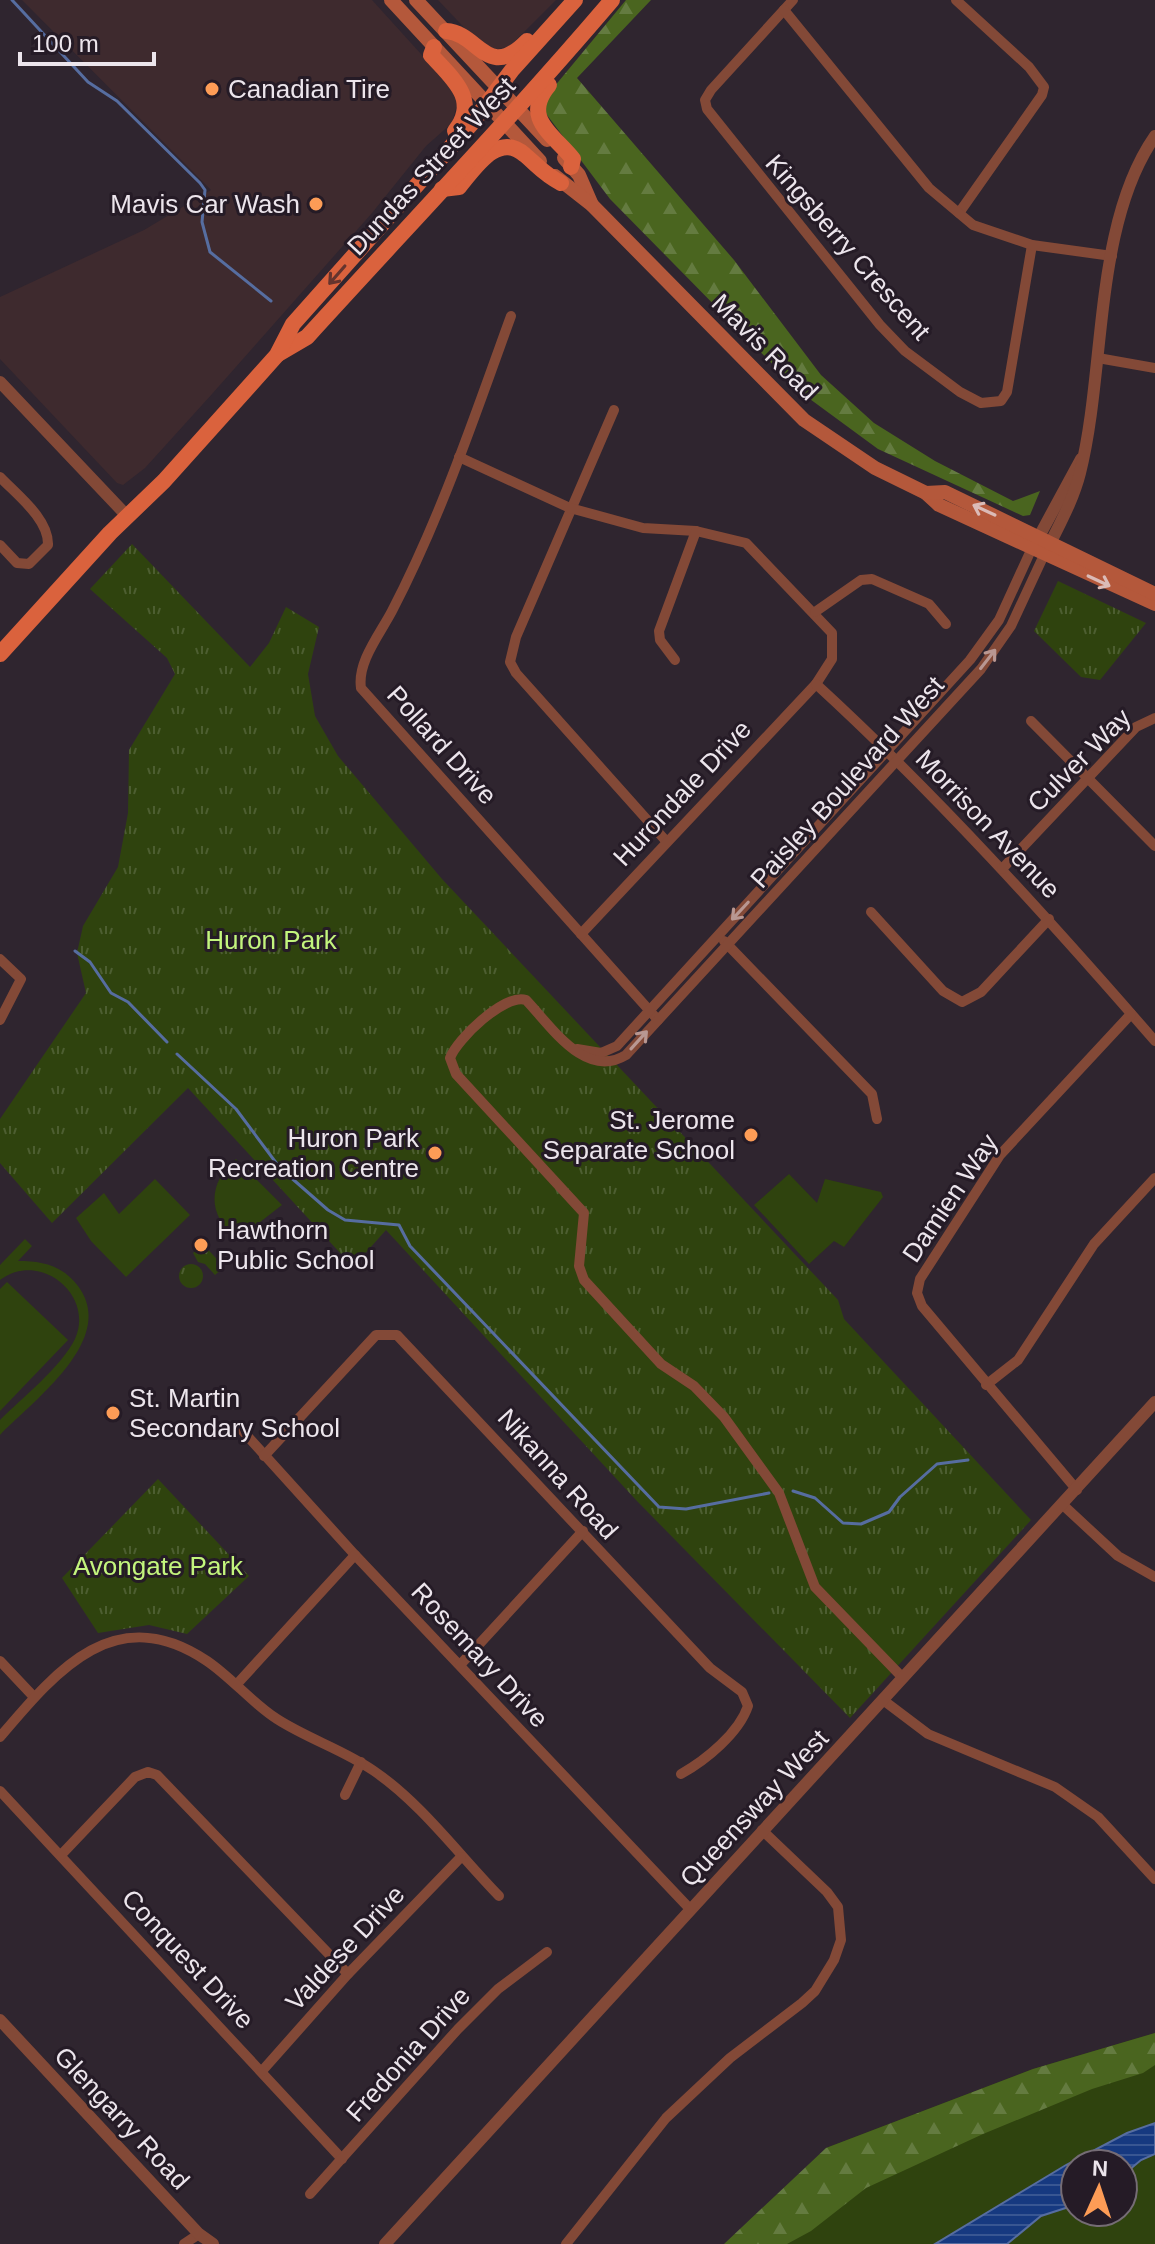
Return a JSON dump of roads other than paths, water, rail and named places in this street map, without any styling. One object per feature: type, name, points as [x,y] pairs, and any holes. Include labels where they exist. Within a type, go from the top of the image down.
[{"type":"main road","name":"Mavis Road","points":[[391,0],[561,183],[592,205],[804,420],[875,468],[926,493],[939,505],[1155,594]]},
{"type":"main road","name":"Mavis Road","points":[[416,0],[571,167],[592,205]]},
{"type":"main road","name":"Dundas Street West","points":[[277,355],[307,337],[612,0]]},
{"type":"main road","points":[[446,31],[456,32],[481,53],[503,57],[518,50],[553,13],[570,6]]},
{"type":"main road","name":"Dundas Street West","points":[[0,654],[277,355],[293,324],[570,6]]},
{"type":"main road","points":[[571,167],[573,159],[541,122],[537,104],[588,38],[589,26]]},
{"type":"main road","points":[[434,47],[431,55],[465,98],[466,111],[445,142],[445,153]]},
{"type":"main road","points":[[442,189],[459,187],[489,153],[502,147],[520,151],[545,175],[561,183]]},
{"type":"main road","name":"Mavis Road","points":[[1042,545],[1155,604]]},
{"type":"street","name":"Kingsberry Crescent","points":[[793,0],[711,90],[705,100],[712,119],[880,325],[932,373],[981,403],[1001,401],[1007,392],[1032,245]]},
{"type":"street","points":[[956,0],[1029,67],[1044,87],[1042,95],[959,213]]},
{"type":"street","points":[[784,10],[922,179],[973,225],[1032,245],[1112,256]]},
{"type":"street","name":"Paisley Boulevard West","points":[[573,1048],[594,1053],[612,1049],[987,640],[1073,494],[1081,470],[1112,256],[1123,206],[1137,166],[1155,136]]},
{"type":"street","name":"Pollard Drive","points":[[511,316],[459,457],[399,596],[359,673],[361,688],[658,1020]]},
{"type":"street","points":[[1098,358],[1155,368]]},
{"type":"street","points":[[0,382],[128,517]]},
{"type":"street","points":[[614,410],[516,637],[510,662],[516,673],[666,841]]},
{"type":"street","points":[[459,457],[570,508],[643,528],[696,531],[746,543],[832,633],[832,659],[816,684]]},
{"type":"street","points":[[0,477],[44,525],[48,543],[29,564],[17,563],[0,545]]},
{"type":"street","points":[[675,660],[660,640],[659,631],[696,531]]},
{"type":"street","name":"Paisley Boulevard West","points":[[903,1678],[815,1587],[779,1493],[724,1417],[694,1386],[661,1364],[584,1280],[579,1266],[584,1213],[451,1064],[457,1046],[511,998],[526,1000],[573,1048],[592,1061],[615,1060],[629,1052],[1002,641],[1042,545]]},
{"type":"street","points":[[815,612],[861,580],[872,579],[929,604],[946,624]]},
{"type":"street","name":"Hurondale Drive","points":[[581,934],[816,684]]},
{"type":"street","name":"Morrison Avenue","points":[[816,684],[887,750],[1002,869],[1155,1041]]},
{"type":"street","name":"Culver Way","points":[[1002,869],[1136,727],[1155,718]]},
{"type":"street","points":[[1031,721],[1155,846]]},
{"type":"street","points":[[871,912],[943,991],[962,1002],[981,992],[1049,919]]},
{"type":"street","points":[[718,935],[872,1094],[877,1119]]},
{"type":"street","points":[[0,959],[21,979],[0,1020]]},
{"type":"street","name":"Damien Way","points":[[1077,1490],[986,1385],[922,1306],[917,1293],[920,1279],[1000,1155],[1131,1014]]},
{"type":"street","points":[[986,1385],[1018,1360],[1094,1244],[1155,1178]]},
{"type":"street","name":"Nikanna Road","points":[[264,1456],[376,1335],[390,1333],[408,1344],[710,1668],[742,1692],[747,1700],[745,1716],[701,1763],[681,1774]]},
{"type":"street","name":"Queensway West","points":[[385,2244],[1155,1402]]},
{"type":"street","name":"Rosemary Drive","points":[[241,1429],[355,1555],[690,1909]]},
{"type":"street","points":[[1063,1505],[1118,1556],[1155,1577]]},
{"type":"street","points":[[460,1665],[583,1531]]},
{"type":"street","points":[[237,1684],[355,1555]]},
{"type":"street","points":[[0,1737],[34,1697],[75,1658],[97,1646],[125,1638],[177,1645],[237,1684],[277,1719],[361,1762],[393,1785],[499,1896]]},
{"type":"street","points":[[0,1661],[34,1697]]},
{"type":"street","points":[[883,1700],[928,1734],[1055,1787],[1098,1817],[1155,1879]]},
{"type":"street","points":[[345,1795],[361,1762]]},
{"type":"street","points":[[61,1855],[135,1777],[148,1772],[157,1775],[348,1974]]},
{"type":"street","name":"Conquest Drive","points":[[0,1791],[342,2159]]},
{"type":"street","points":[[566,2244],[666,2118],[730,2058],[815,1991],[834,1960],[842,1932],[838,1907],[827,1892],[762,1830]]},
{"type":"street","name":"Valdese Drive","points":[[262,2071],[348,1974],[461,1857]]},
{"type":"street","name":"Fredonia Drive","points":[[310,2194],[498,1989],[547,1952]]},
{"type":"street","name":"Glengarry Road","points":[[0,2020],[199,2234],[213,2244]]},
{"type":"street","points":[[184,2244],[199,2234]]},
{"type":"water","points":[[1155,2123],[1155,2154],[1139,2162],[1139,2148],[1098,2148]]},
{"type":"water","points":[[1059,2169],[1059,2210],[1041,2216],[1007,2244],[935,2244]]},
{"type":"waterway","points":[[12,0],[88,82],[117,101],[200,183],[205,190],[202,222],[210,252],[271,301]]},
{"type":"waterway","points":[[75,951],[90,962],[111,993],[128,1002],[167,1042]]},
{"type":"waterway","points":[[177,1054],[236,1109],[280,1168],[328,1210],[345,1220],[399,1225],[410,1246],[659,1507],[686,1509],[769,1493]]},
{"type":"waterway","points":[[793,1491],[815,1498],[843,1523],[861,1524],[889,1512],[900,1497],[937,1464],[968,1460]]},
{"type":"place","name":"Canadian Tire","points":[[212,89]]},
{"type":"place","name":"Mavis Car Wash","points":[[316,204]]},
{"type":"place","name":"St. Jerome Separate School","points":[[751,1135]]},
{"type":"place","name":"Huron Park Recreation Centre","points":[[435,1153]]},
{"type":"place","name":"Hawthorn Public School","points":[[201,1245]]},
{"type":"place","name":"St. Martin Secondary School","points":[[113,1413]]},
{"type":"park label","name":"Huron Park","points":[[271,940]]},
{"type":"park label","name":"Avongate Park","points":[[158,1566]]}]
